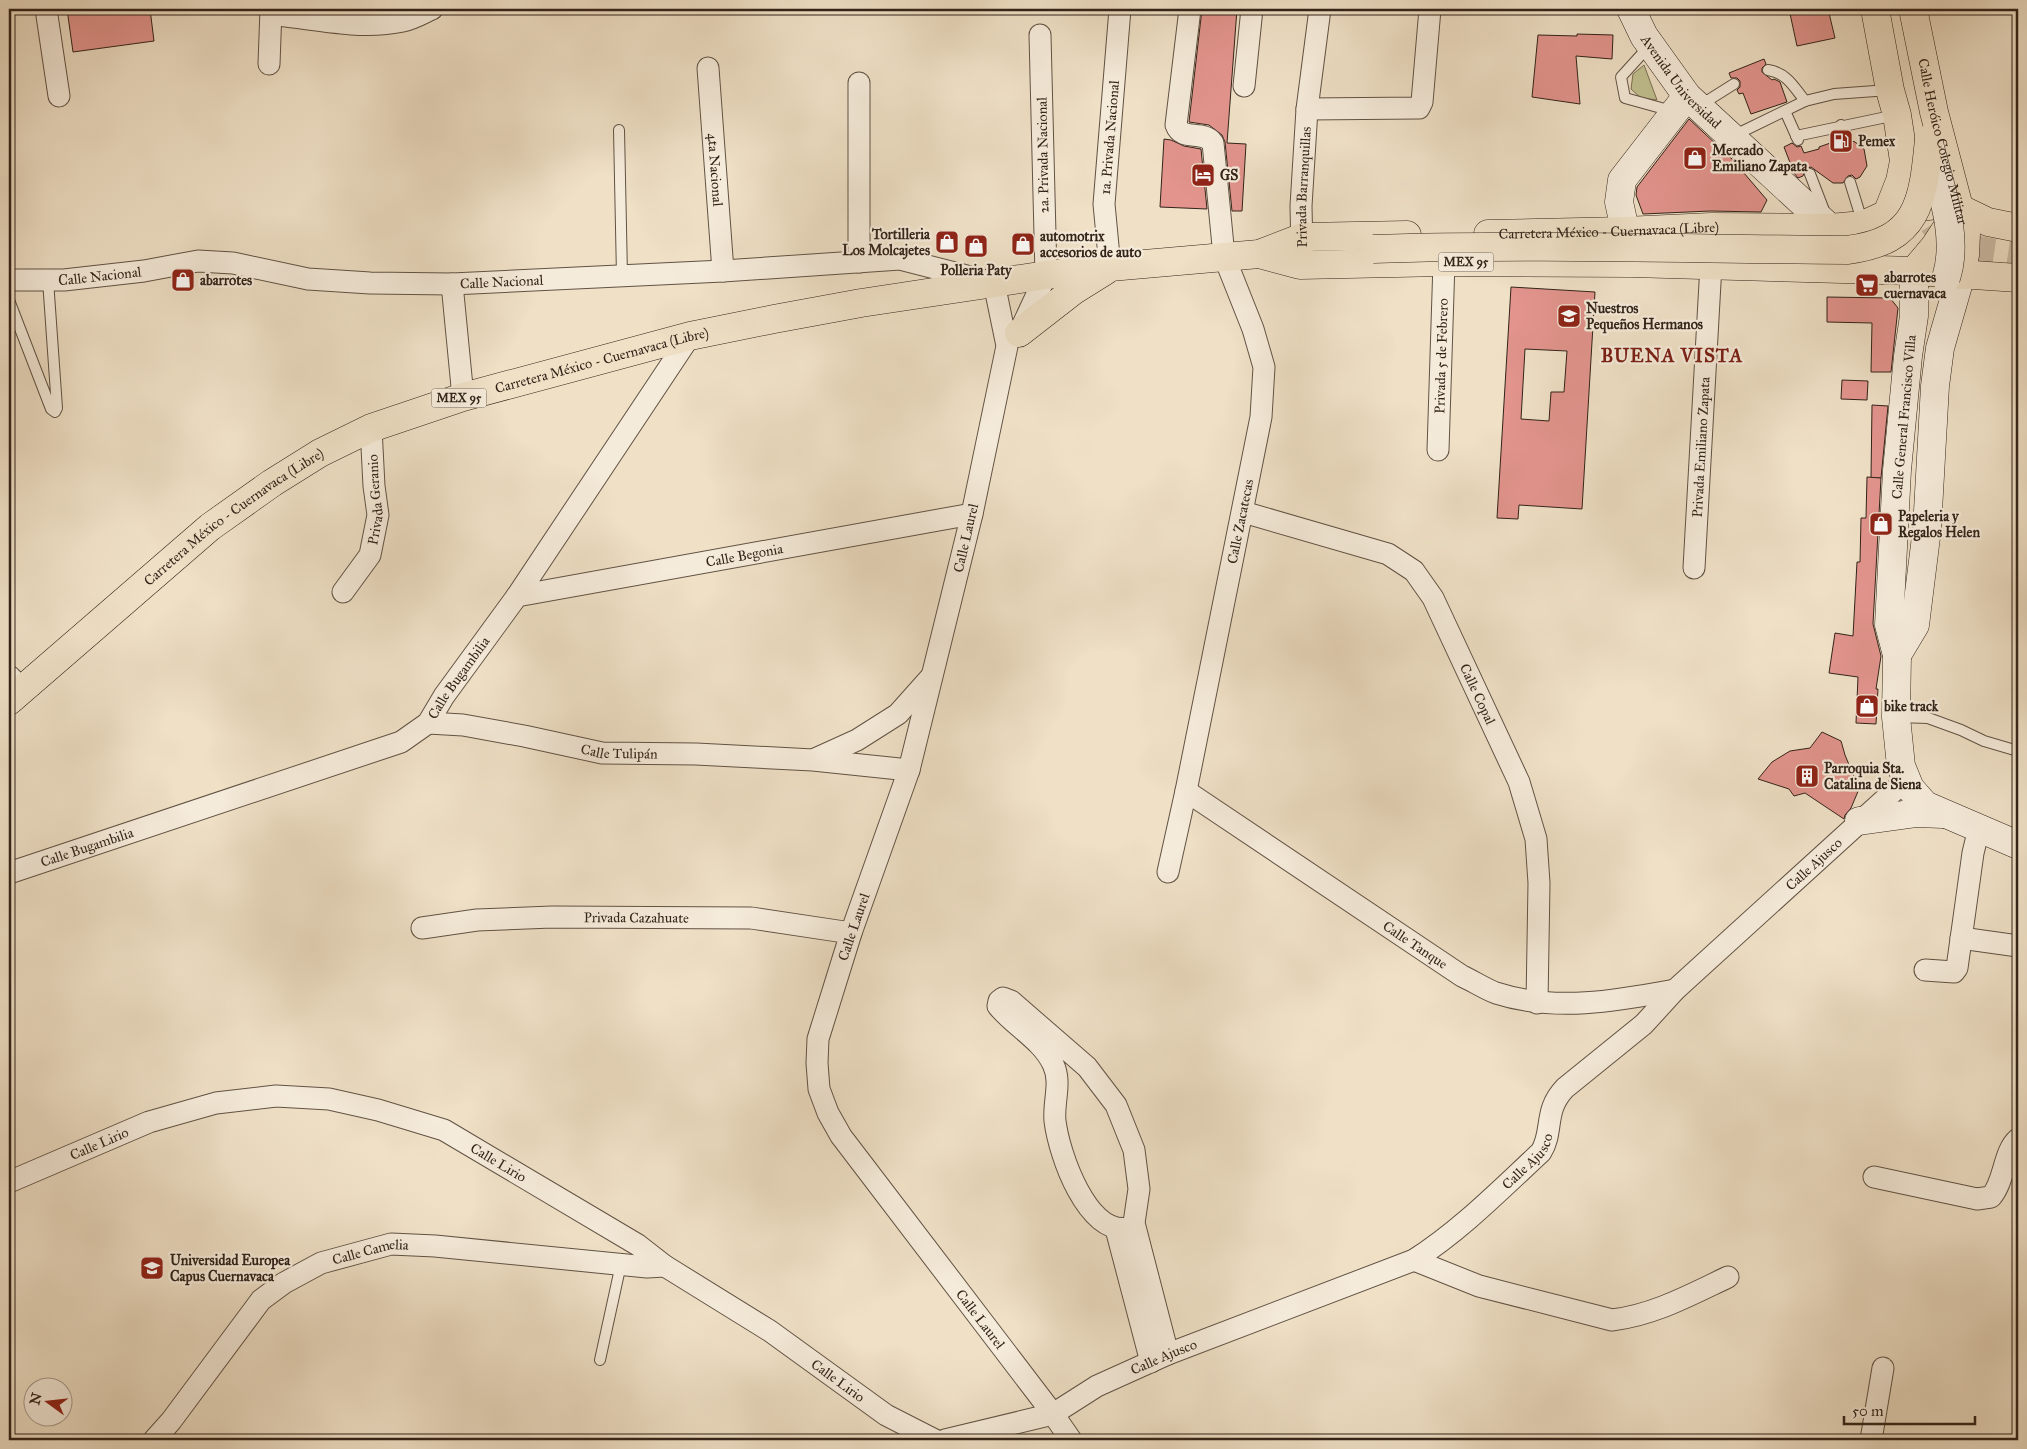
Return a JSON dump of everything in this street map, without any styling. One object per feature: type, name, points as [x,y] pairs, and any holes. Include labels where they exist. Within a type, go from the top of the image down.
[{"type":"main road","points":[[1875,9],[1904,161],[1900,181],[1875,220],[1892,235],[1914,271]]},
{"type":"main road","points":[[1888,9],[1929,147],[1942,163],[1936,174],[1926,182],[1915,187],[1909,187],[1900,181]]},
{"type":"main road","points":[[1302,251],[1634,247],[1847,250],[1869,247],[1884,242],[1906,225],[1916,208],[1922,193],[1929,147],[1901,9]]},
{"type":"main road","name":"Calle Heróico Colegio Militar","points":[[1913,9],[1934,112],[1929,147],[1959,208]]},
{"type":"main road","name":"Carretera México - Cuernavaca (Libre)","points":[[13,689],[210,527],[272,483],[312,458],[370,428],[463,397],[690,336],[861,303],[1110,267],[1224,256],[1625,231],[1711,227],[1830,228],[1875,220],[1933,204],[1946,204],[1959,208]]},
{"type":"main road","points":[[1914,271],[1936,246],[1959,208]]},
{"type":"main road","name":"MEX 95","points":[[1959,208],[1977,228],[2018,228]]},
{"type":"main road","points":[[1807,269],[1822,261],[1827,254],[1832,238],[1830,228]]},
{"type":"main road","points":[[1914,271],[1977,228]]},
{"type":"main road","name":"Calle Heróico Colegio Militar","points":[[1961,275],[1965,255],[1977,228]]},
{"type":"main road","name":"Carretera México - Cuernavaca (Libre)","points":[[1302,251],[1444,262],[1632,263],[1914,271]]},
{"type":"main road","points":[[1013,339],[1110,267]]},
{"type":"main road","name":"MEX 95","points":[[1914,271],[2018,278]]},
{"type":"street","points":[[46,9],[59,96]]},
{"type":"street","points":[[269,64],[271,11],[345,23],[378,23],[404,21],[432,9]]},
{"type":"street","name":"1a. Privada Nacional","points":[[1110,267],[1104,204],[1120,9]]},
{"type":"street","name":"Calle Zacatecas","points":[[1168,872],[1243,512],[1261,417],[1264,367],[1253,329],[1224,256],[1213,143],[1210,138],[1183,134],[1178,131],[1176,125],[1190,9]]},
{"type":"street","points":[[1244,86],[1252,9]]},
{"type":"street","name":"Privada Barranquillas","points":[[1302,251],[1301,206],[1307,109],[1320,9]]},
{"type":"street","name":"Privada Barranquillas","points":[[1307,109],[1419,108],[1422,102],[1430,9]]},
{"type":"street","name":"Avenida Universidad","points":[[1631,9],[1686,104],[1732,137],[1830,228]]},
{"type":"street","name":"2a. Privada Nacional","points":[[1040,35],[1046,275]]},
{"type":"street","name":"4ta Nacional","points":[[708,68],[723,271]]},
{"type":"street","points":[[859,262],[860,84]]},
{"type":"street","points":[[1632,263],[1619,202],[1622,180],[1686,104]]},
{"type":"street","points":[[1897,655],[1922,367],[1947,274],[1950,251],[1946,209],[1929,147]]},
{"type":"street","name":"Calle Nacional","points":[[9,280],[48,280],[144,271],[198,261],[215,261],[308,279],[370,283],[452,284],[723,271],[900,259],[994,283]]},
{"type":"street","name":"Privada 5 de Febrero","points":[[1438,450],[1444,262]]},
{"type":"street","name":"Privada Emiliano Zapata","points":[[1694,568],[1711,266]]},
{"type":"street","name":"Calle General Francisco Villa","points":[[1914,271],[1914,316],[1908,356],[1897,470],[1890,625],[1897,655],[1896,717],[1901,766],[1906,780],[1916,796],[1925,805],[2018,845]]},
{"type":"street","name":"Calle Laurel","points":[[1046,275],[1013,339],[934,673],[909,770],[851,934],[818,1039],[816,1063],[819,1089],[828,1113],[841,1136],[1053,1414],[1070,1440]]},
{"type":"street","name":"Calle General Francisco Villa","points":[[1897,655],[1915,625],[1927,529],[1935,386],[1940,348],[1961,275]]},
{"type":"street","name":"Calle Laurel","points":[[994,283],[1013,339]]},
{"type":"street","points":[[452,284],[463,397]]},
{"type":"street","name":"Calle Bugambilia","points":[[9,873],[401,742],[428,724],[444,696],[517,596],[690,336]]},
{"type":"street","name":"Privada Geranio","points":[[343,592],[370,555],[378,515],[370,428]]},
{"type":"street","name":"Calle Copal","points":[[1243,512],[1388,554],[1414,570],[1433,598],[1519,782],[1536,839],[1539,883],[1537,1003]]},
{"type":"street","name":"Calle Begonia","points":[[517,596],[972,514]]},
{"type":"street","name":"Calle Tulipán","points":[[813,760],[857,740],[898,714],[934,673]]},
{"type":"street","name":"Calle Tulipán","points":[[428,724],[463,725],[602,753],[696,754],[813,760],[909,770]]},
{"type":"street","name":"Calle Ajusco","points":[[945,1440],[1053,1414],[1097,1386],[1159,1358],[1414,1260],[1439,1244],[1478,1212],[1541,1152],[1546,1144],[1551,1111],[1560,1094],[1644,1024],[1675,990],[1906,780]]},
{"type":"street","name":"Calle Tanque","points":[[1186,791],[1462,976],[1495,993],[1537,1003],[1584,1003],[1625,999],[1675,990]]},
{"type":"street","points":[[1859,821],[1917,813],[1943,814]]},
{"type":"street","points":[[1925,970],[1954,972],[1957,968],[1979,828]]},
{"type":"street","name":"Privada Cazahuate","points":[[422,928],[477,920],[543,918],[751,918],[851,934]]},
{"type":"street","points":[[1961,938],[2018,946]]},
{"type":"street","points":[[1058,1080],[1054,1065],[1045,1052],[998,1006],[999,1001],[1003,998],[1011,1001],[1087,1067],[1116,1105],[1134,1150],[1139,1190],[1125,1226],[1159,1358]]},
{"type":"street","points":[[1087,1067],[1072,1066],[1064,1070],[1058,1080],[1054,1104],[1055,1122],[1070,1178],[1091,1210],[1102,1220],[1125,1226]]},
{"type":"street","name":"Calle Lirio","points":[[9,1182],[149,1122],[216,1103],[276,1096],[329,1099],[378,1110],[444,1130],[638,1245],[665,1266],[770,1331],[886,1415],[935,1440]]},
{"type":"street","points":[[1874,1177],[1977,1199],[1991,1197],[1998,1189],[2011,1148],[2018,1140]]},
{"type":"street","name":"Calle Camelia","points":[[154,1440],[171,1421],[261,1300],[284,1283],[321,1263],[391,1244],[435,1246],[647,1267],[665,1266]]},
{"type":"street","points":[[1414,1260],[1479,1286],[1612,1320],[1635,1317],[1665,1307],[1728,1277]]},
{"type":"street","points":[[1871,1440],[1883,1368]]},
{"type":"lane","points":[[1650,44],[1621,76],[1625,98],[1686,104],[1734,84]]},
{"type":"lane","points":[[1768,70],[1786,77],[1805,101]]},
{"type":"lane","points":[[1732,137],[1805,101],[1834,94],[1894,102]]},
{"type":"lane","points":[[1785,111],[1797,138],[1841,125],[1894,102]]},
{"type":"lane","points":[[1841,125],[1842,138]]},
{"type":"lane","points":[[619,130],[622,276]]},
{"type":"lane","points":[[1810,174],[1830,228]]},
{"type":"lane","points":[[1850,182],[1875,220]]},
{"type":"lane","points":[[9,300],[51,409],[55,412],[57,408],[48,280]]},
{"type":"lane","points":[[1896,717],[1928,718],[1984,741],[2018,751]]},
{"type":"lane","points":[[600,1360],[621,1264]]},
{"type":"shaded area","points":[[1644,65],[1657,100],[1641,98],[1631,89],[1633,74]]},
{"type":"building","points":[[67,9],[150,9],[154,41],[73,52]]},
{"type":"building","points":[[1202,9],[1237,9],[1227,143],[1246,144],[1242,211],[1232,211],[1225,142],[1222,135],[1209,125],[1189,122]]},
{"type":"building","points":[[1789,9],[1828,9],[1835,38],[1797,46]]},
{"type":"building","points":[[1577,34],[1613,35],[1612,59],[1576,56],[1580,104],[1532,97],[1538,35],[1577,36]]},
{"type":"building","points":[[1764,59],[1766,64],[1762,68],[1762,72],[1772,80],[1780,82],[1787,102],[1751,114],[1743,93],[1739,94],[1737,90],[1740,87],[1740,81],[1737,78],[1731,78],[1729,73]]},
{"type":"building","name":"Mercado Emiliano Zapata","points":[[1689,119],[1732,159],[1767,200],[1761,212],[1710,211],[1643,214],[1636,195],[1637,187]]},
{"type":"building","points":[[1164,139],[1184,146],[1201,149],[1207,209],[1160,207]]},
{"type":"building","points":[[1848,140],[1855,142],[1864,149],[1867,166],[1860,177],[1856,179],[1852,175],[1848,176],[1843,183],[1833,183],[1811,167],[1805,169],[1803,176],[1798,178],[1794,173],[1784,147],[1792,143],[1797,147],[1801,146],[1804,153],[1819,149],[1819,147],[1836,141],[1843,145]]},
{"type":"building","points":[[1511,287],[1595,292],[1582,509],[1519,505],[1518,519],[1497,518]],"holes":[[[1525,349],[1567,351],[1564,392],[1551,392],[1549,421],[1521,419]]]},
{"type":"building","points":[[1827,297],[1890,298],[1898,308],[1891,372],[1871,372],[1872,323],[1827,322]]},
{"type":"building","points":[[1842,380],[1868,381],[1867,400],[1841,399]]},
{"type":"building","points":[[1872,405],[1888,406],[1881,478],[1871,478]]},
{"type":"building","points":[[1867,477],[1881,478],[1873,624],[1881,656],[1876,689],[1878,689],[1876,724],[1856,723],[1858,677],[1829,673],[1835,633],[1853,636],[1857,562],[1860,562],[1861,518],[1866,518]]},
{"type":"building","name":"Parroquia Sta. Catalina de Siena","points":[[1822,732],[1841,741],[1859,789],[1844,819],[1805,793],[1794,796],[1789,789],[1758,779],[1772,762],[1790,751],[1810,748]]},
{"type":"tunnel","points":[[1920,184],[1925,206],[1932,222],[1941,233],[1965,247],[2018,256]]},
{"type":"place","name":"Pemex","points":[[1841,141]]},
{"type":"place","name":"Mercado Emiliano Zapata","points":[[1695,158]]},
{"type":"place","name":"GS","points":[[1203,175]]},
{"type":"place","name":"Tortilleria Los Molcajetes","points":[[947,242]]},
{"type":"place","name":"automotrix accesorios de auto","points":[[1023,244]]},
{"type":"place","name":"Polleria Paty","points":[[976,246]]},
{"type":"place","name":"abarrotes","points":[[183,280]]},
{"type":"place","name":"abarrotes cuernavaca","points":[[1867,285]]},
{"type":"place","name":"Nuestros Pequeños Hermanos","points":[[1569,316]]},
{"type":"place","name":"Papeleria y Regalos Helen","points":[[1881,524]]},
{"type":"place","name":"bike track","points":[[1867,706]]},
{"type":"place","name":"Parroquia Sta. Catalina de Siena","points":[[1807,776]]},
{"type":"place","name":"Universidad Europea Capus Cuernavaca","points":[[152,1268]]},
{"type":"district","name":"BUENA VISTA","points":[[1672,355]]}]
